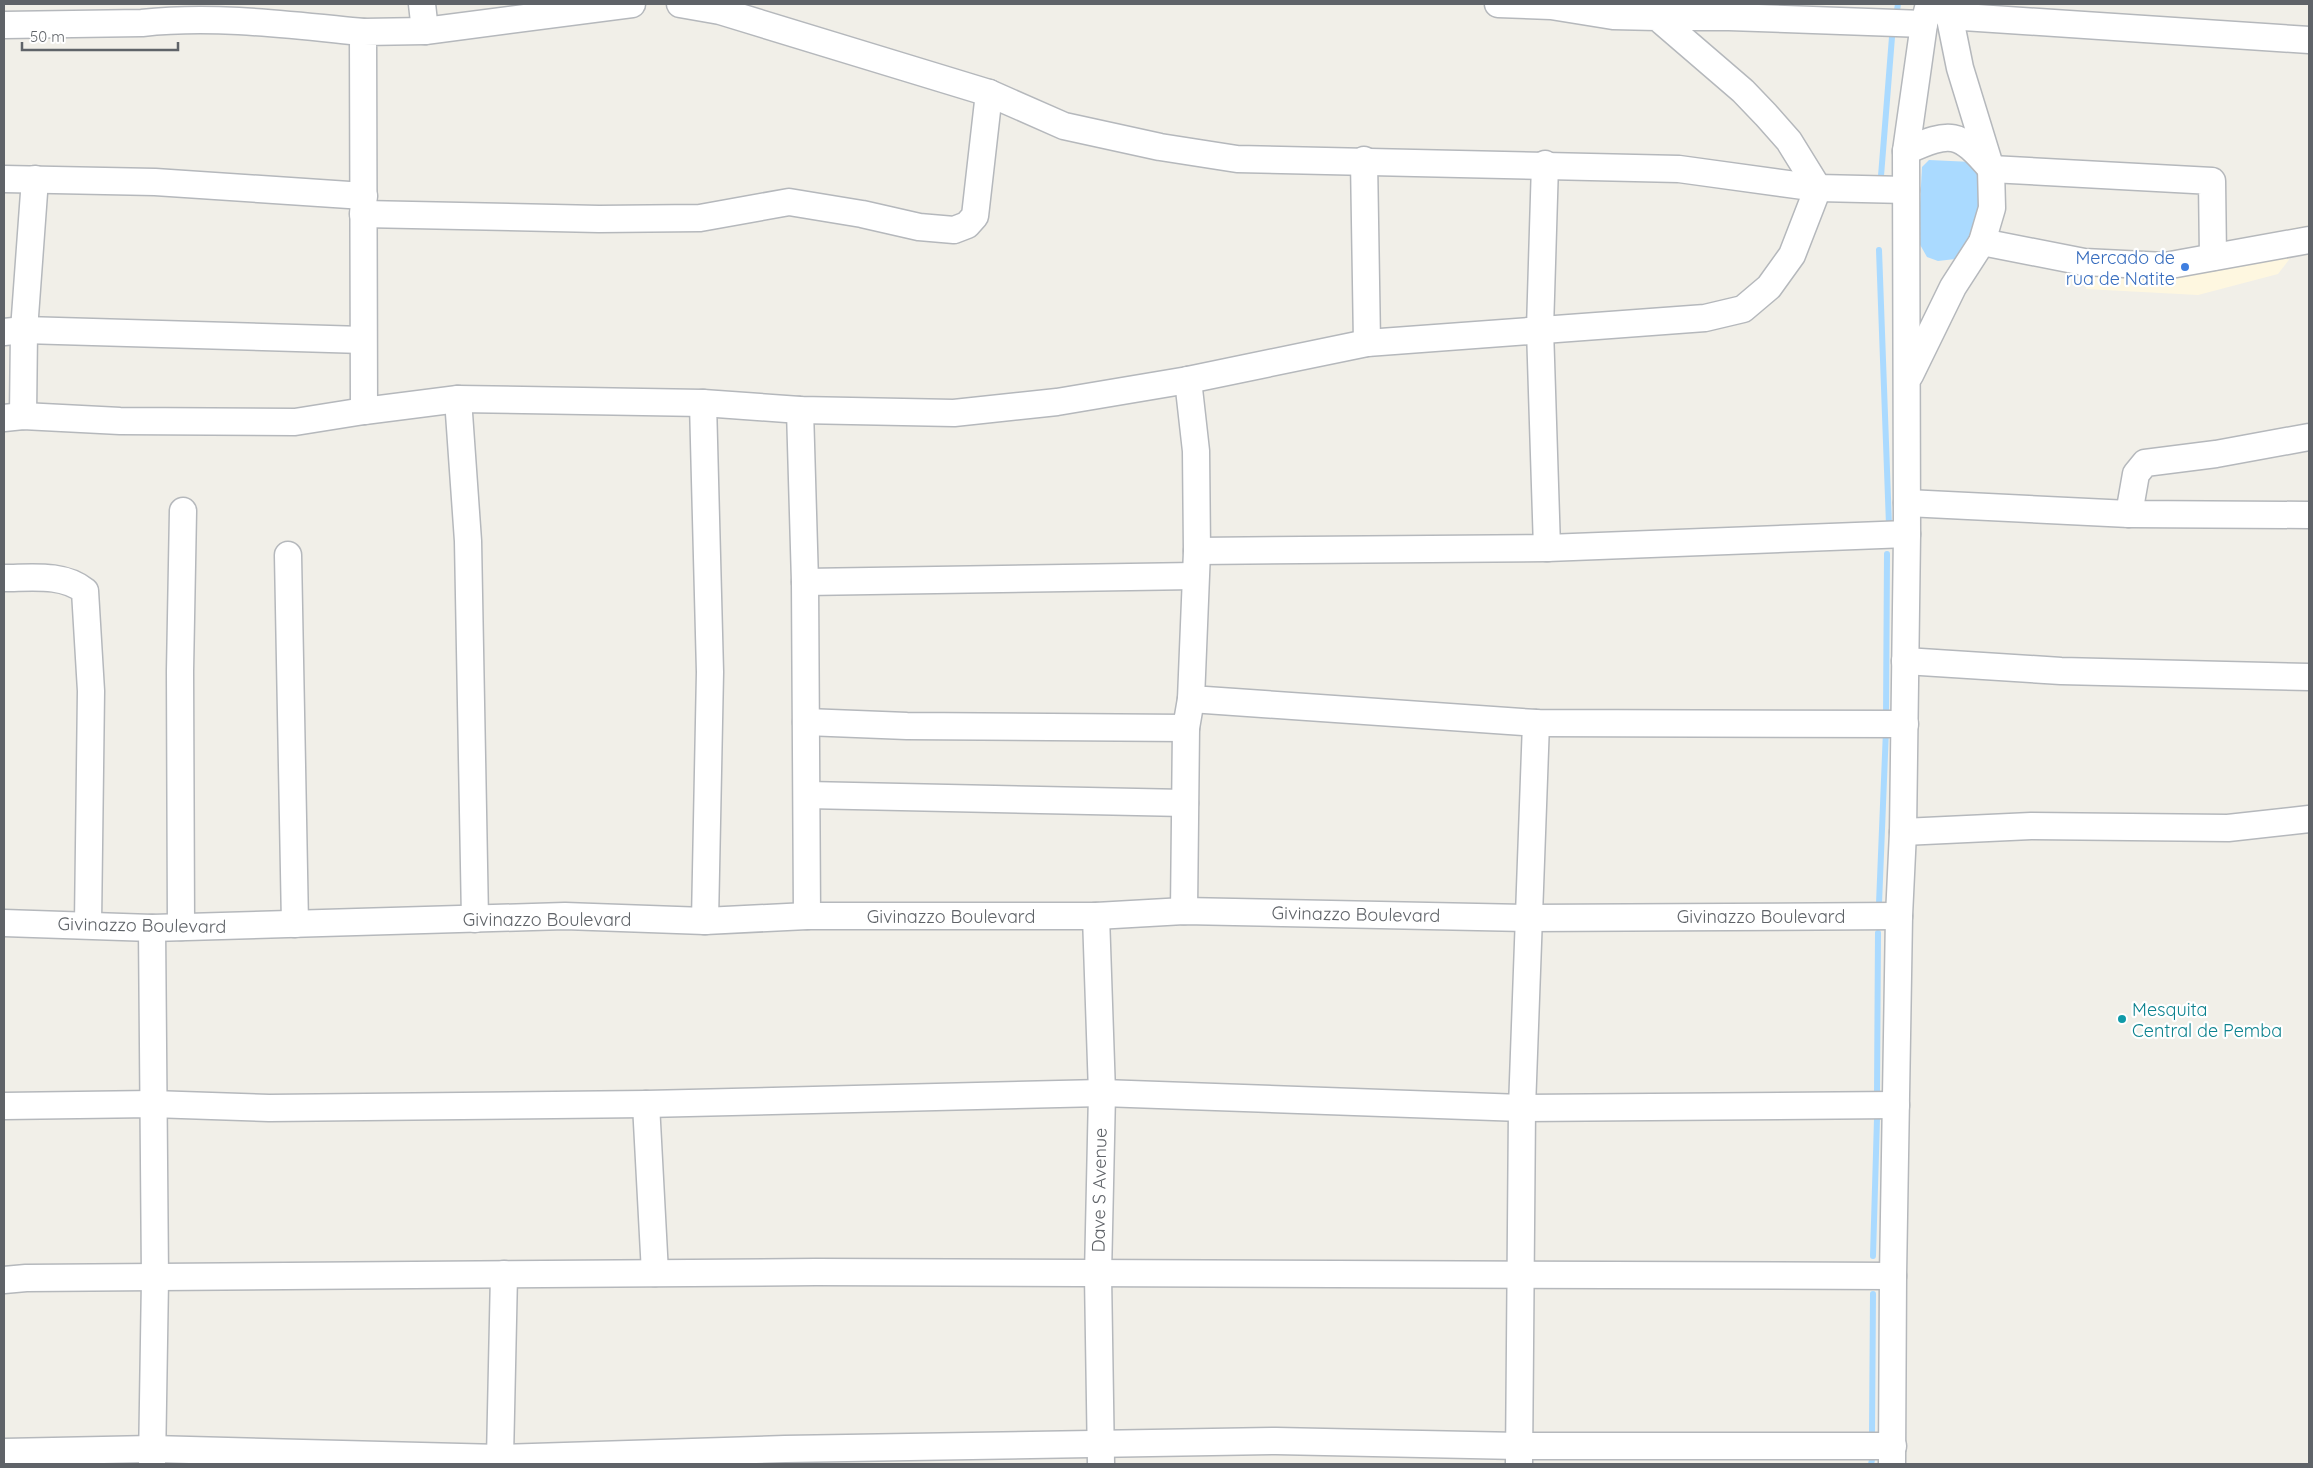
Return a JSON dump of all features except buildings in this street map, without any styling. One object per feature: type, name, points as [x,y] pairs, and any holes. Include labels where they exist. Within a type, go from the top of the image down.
[{"type":"street","points":[[422,4],[425,31]]},
{"type":"street","points":[[4,25],[142,23],[163,12],[363,32],[425,31],[632,4]]},
{"type":"street","points":[[680,4],[720,11],[989,93],[1064,126],[1160,147],[1237,159],[1545,164],[1679,169],[1818,188],[1906,190]]},
{"type":"street","points":[[1498,4],[1551,5],[1614,16],[1657,17],[1937,12],[2309,40]]},
{"type":"street","points":[[4,1452],[152,1457],[500,1458],[784,1448],[1100,1454],[1276,1441],[1519,1455],[1892,1455],[1893,1276],[1900,916],[1904,832],[1908,534],[1906,151],[1937,12]]},
{"type":"street","points":[[1907,381],[1954,287],[1982,242],[1992,208],[1991,169],[1960,68],[1937,12]]},
{"type":"street","points":[[1657,17],[1743,91],[1766,115],[1789,141],[1818,188]]},
{"type":"street","points":[[363,32],[364,205],[362,340],[364,411]]},
{"type":"street","points":[[4,178],[155,182],[364,205],[599,219],[700,218],[790,202],[862,214],[919,227],[954,230],[967,225],[975,216],[989,93]]},
{"type":"street","points":[[1906,151],[1933,139],[1945,137],[1964,140],[1991,169],[2212,180],[2213,257]]},
{"type":"street","points":[[1364,160],[1367,343]]},
{"type":"street","points":[[1545,164],[1540,329],[1547,548]]},
{"type":"street","points":[[35,178],[14,331],[13,417],[120,421],[295,422],[458,399],[703,403],[800,410],[954,413],[1057,402],[1188,380],[1367,343],[1705,318],[1744,309],[1770,287],[1792,255],[1818,188]]},
{"type":"street","points":[[1982,242],[2084,262],[2165,266],[2309,240]]},
{"type":"street","points":[[14,331],[362,340]]},
{"type":"street","points":[[1184,911],[1186,728],[1191,699],[1197,551],[1196,451],[1188,380]]},
{"type":"street","points":[[458,399],[468,541],[474,919]]},
{"type":"street","points":[[703,403],[710,672],[705,921]]},
{"type":"street","points":[[800,410],[805,582],[806,916]]},
{"type":"street","points":[[2129,514],[2136,474],[2145,463],[2216,454],[2309,437]]},
{"type":"street","points":[[1907,503],[2129,514],[2309,515]]},
{"type":"street","points":[[181,927],[180,661],[183,511]]},
{"type":"street","points":[[1197,551],[1547,548],[1908,534]]},
{"type":"street","points":[[288,555],[295,924]]},
{"type":"street","points":[[805,582],[1195,576]]},
{"type":"street","points":[[4,578],[60,579],[77,584],[85,591],[91,691],[88,924]]},
{"type":"street","points":[[1905,661],[2061,670],[2309,677]]},
{"type":"street","points":[[1191,699],[1536,723],[1905,724]]},
{"type":"street","points":[[806,722],[907,726],[1186,728]]},
{"type":"street","points":[[1519,1455],[1522,1108],[1527,918],[1536,723]]},
{"type":"street","points":[[807,795],[1185,803]]},
{"type":"street","points":[[1904,832],[2031,826],[2228,828],[2309,819]]},
{"type":"street","name":"Givinazzo Boulevard","points":[[4,923],[88,924],[152,928],[565,916],[705,921],[806,916],[1096,916],[1184,911],[1527,918],[1900,916]]},
{"type":"street","name":"Dave S Avenue","points":[[1096,916],[1102,1093],[1098,1275],[1100,1454]]},
{"type":"street","points":[[152,928],[152,1104],[155,1279],[152,1457]]},
{"type":"street","points":[[4,1106],[152,1104],[279,1108],[646,1104],[1102,1093],[1522,1108],[1896,1105]]},
{"type":"street","points":[[646,1104],[655,1274]]},
{"type":"street","points":[[4,1280],[26,1278],[155,1279],[504,1274],[1893,1276]]},
{"type":"street","points":[[500,1458],[504,1274]]},
{"type":"shaded area","name":"Mercado de rua de Natite","points":[[2309,225],[2309,255],[2291,257],[2278,274],[2198,295],[2086,289],[2087,258],[2130,259]]},
{"type":"water","points":[[1929,160],[1972,162],[1979,170],[1979,225],[1955,259],[1938,261],[1927,257],[1918,241],[1922,167]]},
{"type":"waterway","points":[[1896,17],[1898,4]]},
{"type":"waterway","points":[[1881,176],[1892,37]]},
{"type":"waterway","points":[[1879,250],[1889,525]]},
{"type":"waterway","points":[[1886,718],[1887,554]]},
{"type":"waterway","points":[[1879,904],[1886,730]]},
{"type":"waterway","points":[[1877,1094],[1878,933]]},
{"type":"waterway","points":[[1873,1256],[1877,1119]]},
{"type":"waterway","points":[[1872,1434],[1873,1294]]},
{"type":"waterway","points":[[1871,1464],[1872,1460]]},
{"type":"place","name":"Mercado de rua de Natite","points":[[2185,267]]},
{"type":"place","name":"Mesquita Central de Pemba","points":[[2122,1019]]}]
